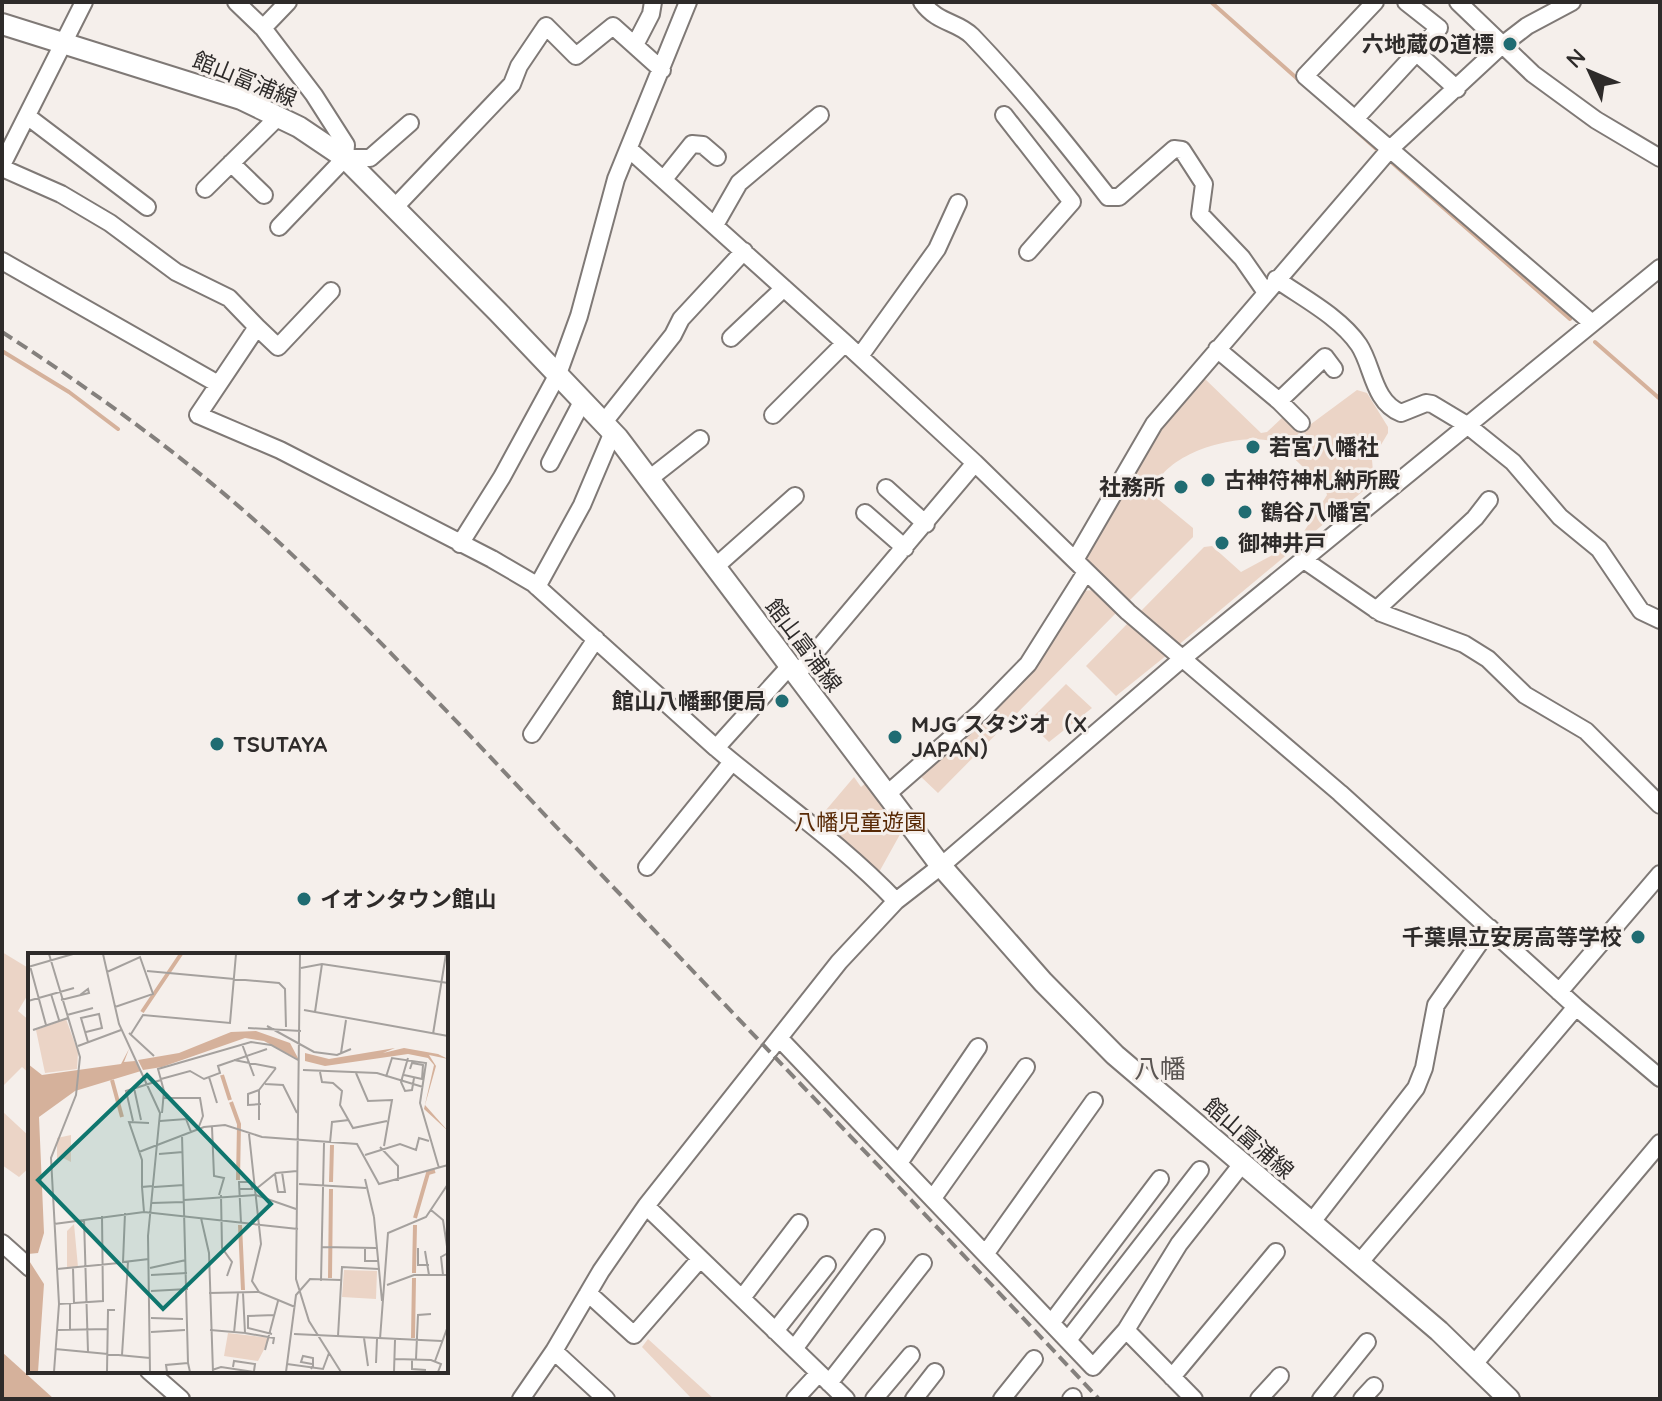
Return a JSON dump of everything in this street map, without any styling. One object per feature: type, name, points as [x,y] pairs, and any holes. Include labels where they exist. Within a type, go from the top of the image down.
[{"type":"main road","name":"館山富浦線","points":[[2,24],[222,92],[279,116],[320,139],[345,158],[608,427],[941,866],[1087,1029],[1360,1262],[1509,1399]]},
{"type":"street","points":[[84,2],[2,166],[61,194],[110,223],[176,272],[229,298],[278,347],[331,291]]},
{"type":"street","points":[[236,2],[263,28],[346,145],[345,158],[279,227]]},
{"type":"street","points":[[263,28],[288,2]]},
{"type":"street","points":[[635,45],[651,14],[653,2]]},
{"type":"street","points":[[460,544],[502,477],[558,374],[579,316],[616,179],[688,2]]},
{"type":"street","points":[[922,2],[939,19],[968,33],[1050,123],[1108,197],[1119,197],[1174,149],[1182,150],[1204,184],[1200,214],[1270,285],[1349,331],[1360,346],[1382,396],[1395,410],[1401,413],[1426,403],[1432,404],[1467,425],[1513,462],[1560,517],[1599,549],[1641,611],[1660,620]]},
{"type":"street","points":[[1375,2],[1305,76],[1355,119],[1386,153],[1592,323]]},
{"type":"street","points":[[1355,119],[1439,28],[1406,2]]},
{"type":"street","points":[[886,795],[981,712],[1028,664],[1154,424],[1270,285],[1386,153],[1501,46],[1527,26],[1572,2]]},
{"type":"street","points":[[1460,3],[1533,74],[1596,120],[1660,158]]},
{"type":"street","points":[[395,207],[512,84],[519,66],[546,26],[576,56],[613,26],[662,70]]},
{"type":"street","points":[[1417,53],[1457,89]]},
{"type":"street","points":[[715,225],[739,183],[820,115]]},
{"type":"street","points":[[1004,115],[1072,202],[1028,252]]},
{"type":"street","points":[[27,116],[147,207]]},
{"type":"street","points":[[205,189],[279,116]]},
{"type":"street","points":[[345,158],[370,158],[410,123]]},
{"type":"street","points":[[664,179],[692,144],[703,145],[717,157]]},
{"type":"street","points":[[629,149],[860,356],[1080,566],[1660,1078]]},
{"type":"street","points":[[231,163],[264,195]]},
{"type":"street","points":[[860,356],[937,249],[958,203]]},
{"type":"street","points":[[537,587],[582,505],[608,427],[681,319],[744,251]]},
{"type":"street","points":[[2,261],[218,384]]},
{"type":"street","points":[[521,1399],[646,1206],[839,962],[896,901],[1183,658],[1660,268]]},
{"type":"street","points":[[731,338],[784,288]]},
{"type":"street","points":[[257,327],[198,415],[280,450],[492,559],[537,587],[732,762],[814,827],[896,901]]},
{"type":"street","points":[[773,415],[845,343]]},
{"type":"street","points":[[1217,349],[1301,423]]},
{"type":"street","points":[[1279,401],[1325,357],[1334,369]]},
{"type":"street","points":[[550,463],[583,400]]},
{"type":"street","points":[[649,479],[700,439]]},
{"type":"street","points":[[716,748],[905,548],[975,463]]},
{"type":"street","points":[[886,488],[926,524]]},
{"type":"street","points":[[715,567],[795,496]]},
{"type":"street","points":[[1376,610],[1475,518],[1489,500]]},
{"type":"street","points":[[865,513],[905,548]]},
{"type":"street","points":[[1304,560],[1376,610],[1464,644],[1488,659],[1525,695],[1586,731],[1660,805]]},
{"type":"street","points":[[532,734],[596,639]]},
{"type":"street","points":[[647,867],[732,762]]},
{"type":"street","points":[[1559,992],[1660,874]]},
{"type":"street","points":[[1311,1223],[1416,1088],[1424,1068],[1436,1005],[1490,928]]},
{"type":"street","points":[[1360,1262],[1576,1007]]},
{"type":"street","points":[[780,1039],[1093,1367],[1126,1330],[1179,1244],[1242,1164]]},
{"type":"street","points":[[899,1163],[978,1047]]},
{"type":"street","points":[[933,1198],[1026,1067]]},
{"type":"street","points":[[986,1253],[1094,1101]]},
{"type":"street","points":[[1474,1364],[1660,1143]]},
{"type":"street","points":[[1068,1340],[1200,1170]]},
{"type":"street","points":[[1052,1322],[1160,1179]]},
{"type":"street","points":[[646,1206],[846,1399]]},
{"type":"street","points":[[742,1298],[799,1223]]},
{"type":"street","points":[[794,1349],[876,1238]]},
{"type":"street","points":[[2,1243],[28,1266]]},
{"type":"street","points":[[1172,1377],[1276,1252]]},
{"type":"street","points":[[588,1293],[634,1335],[700,1259]]},
{"type":"street","points":[[795,1399],[824,1378],[923,1263]]},
{"type":"street","points":[[775,1331],[827,1265]]},
{"type":"street","points":[[1126,1330],[1194,1399]]},
{"type":"street","points":[[1321,1399],[1367,1342]]},
{"type":"street","points":[[554,1351],[606,1399]]},
{"type":"street","points":[[874,1399],[911,1355]]},
{"type":"street","points":[[1002,1399],[1034,1359]]},
{"type":"street","points":[[914,1399],[935,1372]]},
{"type":"street","points":[[151,1373],[181,1399]]},
{"type":"street","points":[[1259,1399],[1280,1376]]},
{"type":"green space","points":[[1197,379],[1205,379],[1261,433],[1267,432],[1284,416],[1307,427],[1357,390],[1367,393],[1388,427],[1388,433],[1372,460],[1374,482],[1176,647],[1139,613],[1204,547],[1212,546],[1241,572],[1298,541],[1327,495],[1325,488],[1278,443],[1244,440],[1204,448],[1170,467],[1158,480],[1153,495],[1193,528],[1193,537],[1128,602],[1086,565],[1088,543],[1156,426]]},
{"type":"green space","points":[[1094,590],[1118,611],[938,793],[918,774],[984,717],[1081,591]]},
{"type":"green space","points":[[1129,622],[1167,655],[1116,696],[1086,666]]},
{"type":"green space","points":[[1066,684],[1092,708],[1049,742],[1028,722]]},
{"type":"green space","name":"八幡児童遊園","points":[[854,777],[861,787],[867,782],[903,829],[878,874],[815,823]]},
{"type":"green space","points":[[2,952],[28,968],[28,994],[18,1011],[28,1019],[28,1072],[22,1067],[2,1087]]},
{"type":"green space","points":[[2,1111],[28,1135],[28,1169],[19,1177],[2,1165]]},
{"type":"green space","points":[[648,1339],[714,1399],[692,1399],[642,1347]]},
{"type":"shaded area","points":[[2,1352],[54,1399],[2,1399]]},
{"type":"waterway","points":[[1211,2],[1301,82]]},
{"type":"waterway","points":[[1344,120],[1382,154]]},
{"type":"waterway","points":[[1389,160],[1570,319]]},
{"type":"waterway","points":[[1595,342],[1660,399]]},
{"type":"waterway","points":[[2,351],[69,392],[118,429]]},
{"type":"railway","points":[[2,332],[163,445],[239,507],[311,573],[465,730],[1099,1399]]},
{"type":"place","name":"六地蔵の道標","points":[[1510,44]]},
{"type":"place","name":"若宮八幡社","points":[[1253,447]]},
{"type":"place","name":"古神符神札納所殿","points":[[1208,480]]},
{"type":"place","name":"社務所","points":[[1181,487]]},
{"type":"place","name":"鶴谷八幡宮","points":[[1245,512]]},
{"type":"place","name":"御神井戸","points":[[1222,543]]},
{"type":"place","name":"館山八幡郵便局","points":[[782,701]]},
{"type":"place","name":"MJG スタジオ（X JAPAN）","points":[[895,737]]},
{"type":"place","name":"TSUTAYA","points":[[217,744]]},
{"type":"place","name":"イオンタウン館山","points":[[304,899]]},
{"type":"place","name":"千葉県立安房高等学校","points":[[1638,937]]},
{"type":"district","name":"八幡","points":[[1160,1068]]}]
